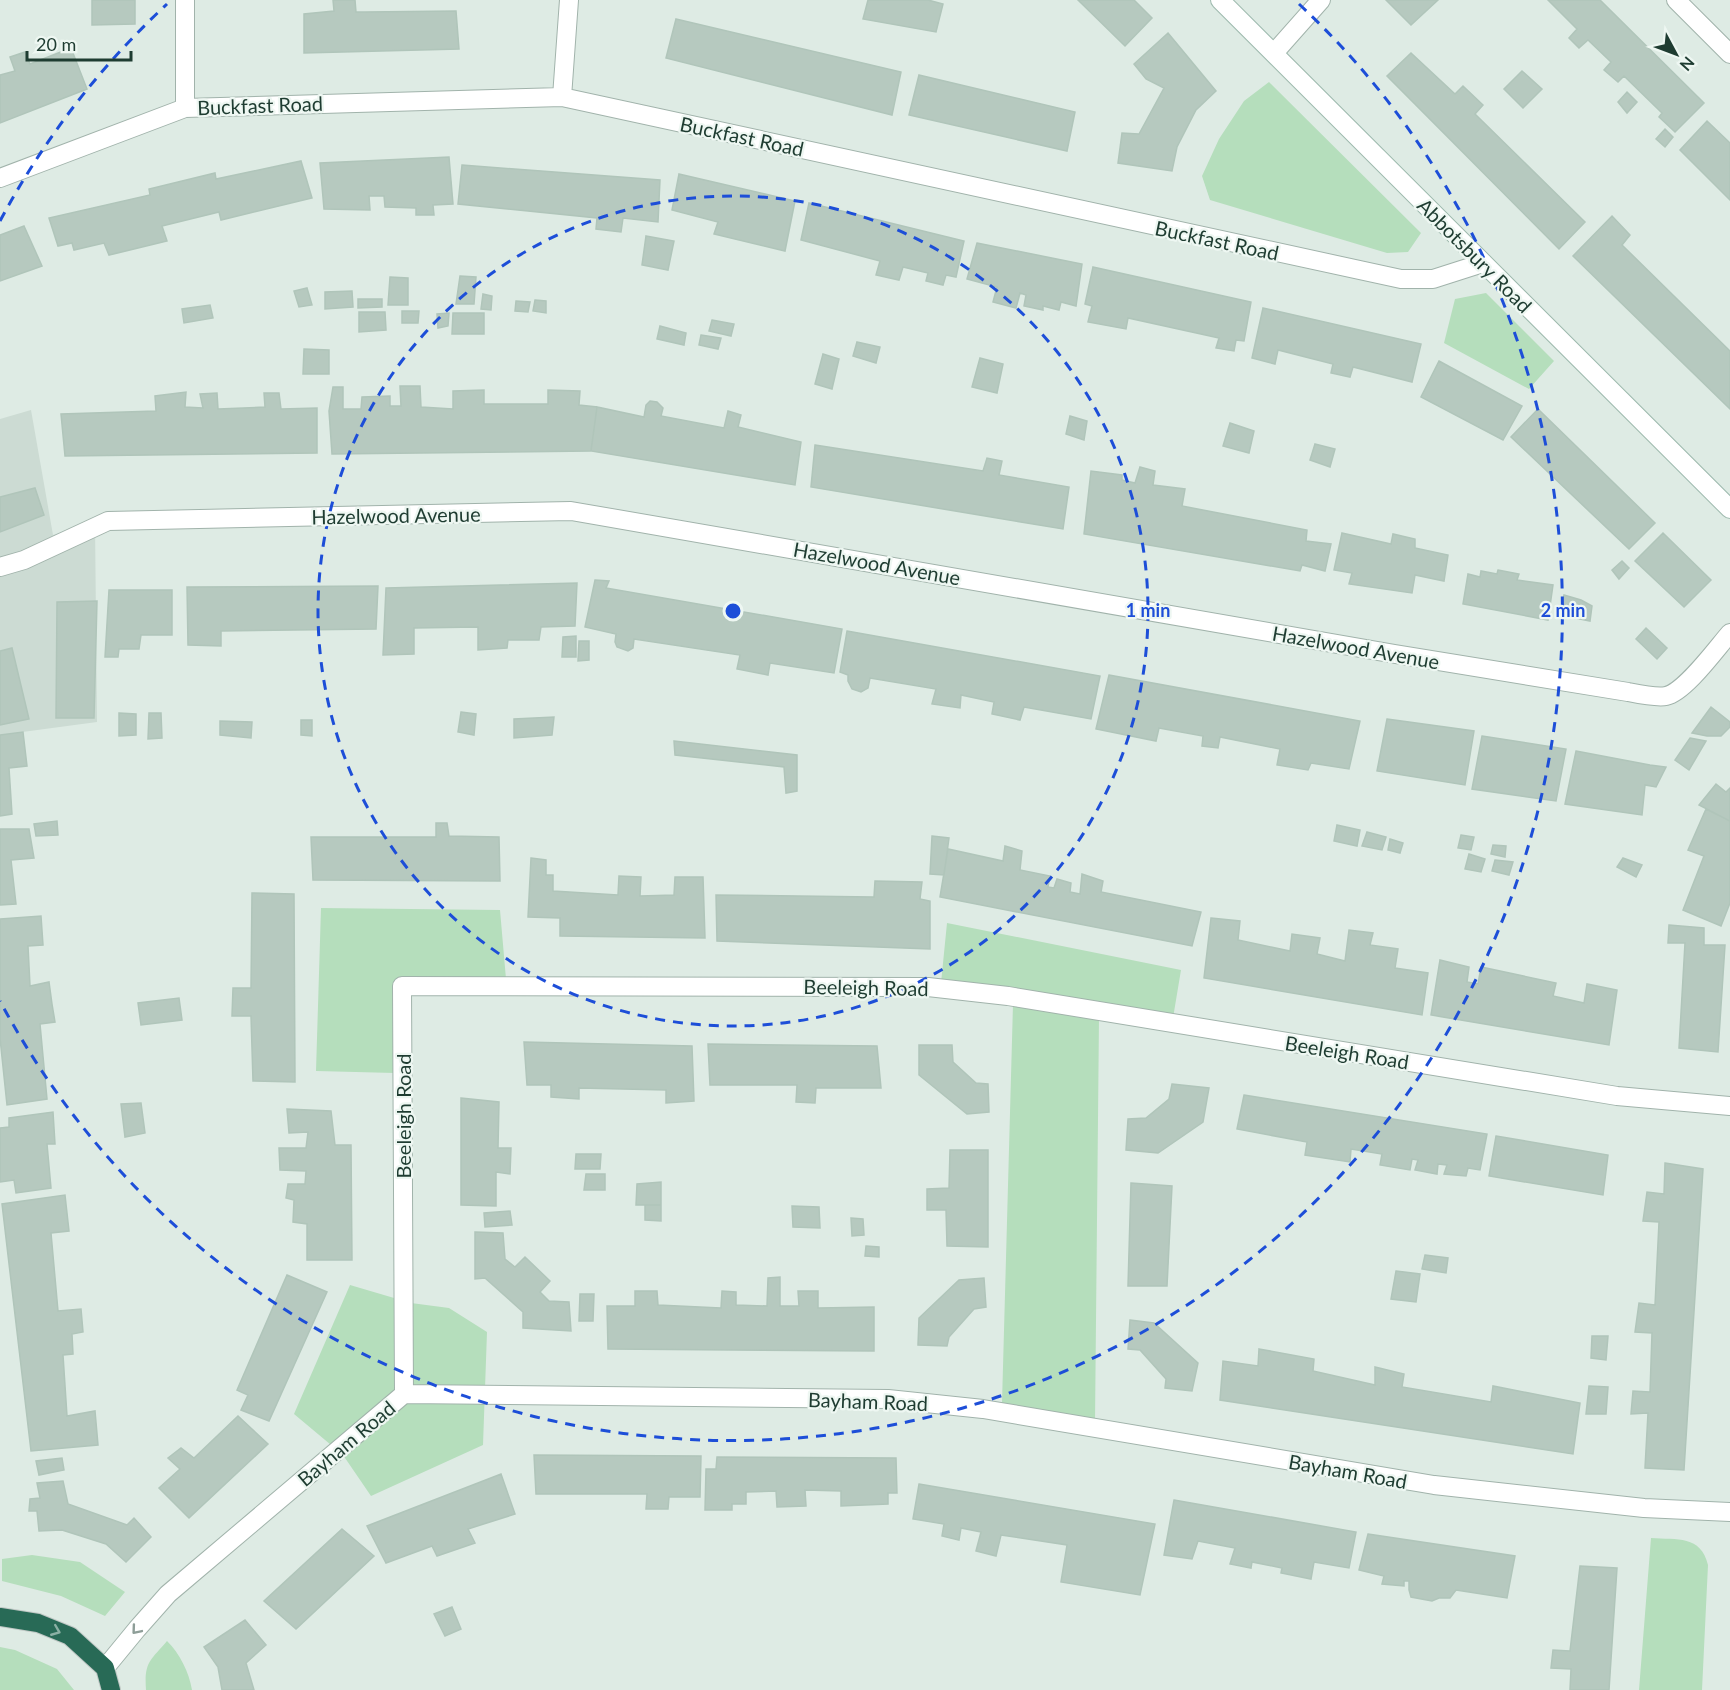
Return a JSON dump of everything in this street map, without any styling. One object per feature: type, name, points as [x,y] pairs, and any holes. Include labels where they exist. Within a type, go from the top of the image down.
[{"type":"highway","points":[[0,1617],[38,1623],[70,1636],[105,1668],[111,1690]]},
{"type":"street","points":[[185,0],[185,108]]},
{"type":"street","points":[[562,97],[569,0]]},
{"type":"street","name":"Abbotsbury Road","points":[[1220,0],[1730,509]]},
{"type":"street","points":[[1274,53],[1321,0]]},
{"type":"street","points":[[1676,0],[1730,54]]},
{"type":"street","name":"Buckfast Road","points":[[0,178],[185,108],[562,97],[1401,279],[1433,279],[1483,263]]},
{"type":"street","name":"Hazelwood Avenue","points":[[0,567],[24,560],[108,521],[571,511],[1395,654],[1664,697],[1676,692],[1686,683],[1730,633]]},
{"type":"street","name":"Beeleigh Road","points":[[404,1394],[402,986],[928,987],[1008,996],[1617,1096],[1730,1106]]},
{"type":"street","name":"Bayham Road","points":[[105,1668],[168,1594],[404,1394],[888,1399],[994,1411],[1434,1485],[1644,1508],[1730,1512]]},
{"type":"shaded area","points":[[31,410],[53,535],[95,522],[97,722],[0,735],[0,419]]},
{"type":"green space","points":[[1269,82],[1421,233],[1408,252],[1387,253],[1210,200],[1202,176],[1219,139],[1244,101]]},
{"type":"green space","points":[[1486,293],[1554,361],[1529,389],[1444,343],[1455,299]]},
{"type":"green space","points":[[321,908],[500,910],[506,979],[398,980],[395,1073],[316,1071]]},
{"type":"green space","points":[[947,923],[1181,970],[1173,1018],[941,983]]},
{"type":"green space","points":[[1013,1004],[1099,1017],[1095,1423],[1002,1403]]},
{"type":"green space","points":[[350,1285],[411,1303],[449,1308],[487,1332],[483,1445],[371,1496],[343,1455],[294,1414]]},
{"type":"green space","points":[[1651,1538],[1687,1541],[1700,1548],[1705,1555],[1708,1565],[1702,1690],[1639,1690]]},
{"type":"green space","points":[[32,1555],[80,1562],[125,1592],[105,1616],[61,1596],[2,1581],[2,1559]]},
{"type":"green space","points":[[167,1641],[183,1664],[192,1690],[146,1690],[147,1667]]},
{"type":"green space","points":[[0,1647],[15,1650],[57,1669],[74,1690],[0,1690]]},
{"type":"building","points":[[92,0],[135,0],[135,24],[92,25]]},
{"type":"building","points":[[333,0],[355,0],[356,12],[456,11],[459,49],[304,53],[304,14],[334,11]]},
{"type":"building","points":[[868,0],[928,0],[943,4],[936,32],[863,19]]},
{"type":"building","points":[[1078,0],[1134,0],[1152,18],[1125,46]]},
{"type":"building","points":[[1386,0],[1438,0],[1411,25]]},
{"type":"building","points":[[1548,0],[1600,0],[1704,103],[1675,132],[1659,117],[1662,113],[1624,76],[1618,82],[1604,70],[1611,62],[1588,40],[1579,48],[1569,38],[1577,29]]},
{"type":"building","points":[[676,19],[901,72],[892,115],[666,58]]},
{"type":"building","points":[[1168,33],[1216,91],[1196,110],[1177,147],[1172,171],[1118,163],[1122,133],[1139,134],[1164,88],[1146,79],[1134,64]]},
{"type":"building","points":[[71,48],[87,89],[0,123],[0,75],[15,71],[10,57],[25,52],[30,64]]},
{"type":"building","points":[[1411,53],[1455,94],[1463,86],[1483,105],[1475,114],[1585,222],[1559,249],[1387,76]]},
{"type":"building","points":[[1522,71],[1542,89],[1523,108],[1504,89]]},
{"type":"building","points":[[919,75],[1075,112],[1067,151],[909,115]]},
{"type":"building","points":[[1627,92],[1637,102],[1627,113],[1618,102]]},
{"type":"building","points":[[1707,121],[1730,143],[1730,200],[1680,150]]},
{"type":"building","points":[[1665,129],[1673,137],[1665,147],[1656,139]]},
{"type":"building","points":[[449,157],[453,204],[433,205],[434,215],[416,215],[416,208],[385,207],[384,196],[369,196],[370,210],[324,209],[320,163]]},
{"type":"building","points":[[301,161],[312,198],[221,220],[219,212],[162,226],[167,241],[109,255],[104,243],[74,250],[72,243],[58,246],[49,218],[150,195],[149,189],[215,173],[216,179]]},
{"type":"building","points":[[462,165],[660,180],[658,222],[623,218],[621,232],[596,229],[597,218],[458,204]]},
{"type":"building","points":[[679,174],[795,201],[785,251],[714,234],[718,222],[672,210]]},
{"type":"building","points":[[809,203],[964,241],[956,277],[946,275],[943,285],[926,281],[928,273],[903,267],[899,280],[876,275],[880,261],[801,240]]},
{"type":"building","points":[[1612,216],[1630,235],[1622,245],[1730,351],[1730,409],[1573,256]]},
{"type":"building","points":[[24,226],[42,266],[0,281],[0,235]]},
{"type":"building","points":[[646,236],[674,241],[668,270],[642,265]]},
{"type":"building","points":[[977,243],[1082,264],[1076,306],[1061,302],[1059,310],[1043,306],[1043,310],[1024,306],[1026,295],[1020,293],[1016,308],[993,302],[997,287],[967,279]]},
{"type":"building","points":[[1093,267],[1251,302],[1244,341],[1236,340],[1234,351],[1216,348],[1219,338],[1128,318],[1126,329],[1088,322],[1092,306],[1085,304]]},
{"type":"building","points":[[460,276],[476,277],[474,304],[456,304]]},
{"type":"building","points":[[390,277],[408,278],[408,305],[388,305]]},
{"type":"building","points":[[307,288],[312,305],[299,307],[294,291]]},
{"type":"building","points":[[352,291],[353,307],[325,309],[325,292]]},
{"type":"building","points":[[483,294],[492,296],[491,310],[481,309]]},
{"type":"building","points":[[358,299],[382,299],[382,307],[358,308]]},
{"type":"building","points":[[535,300],[546,301],[546,313],[533,311]]},
{"type":"building","points":[[516,301],[530,302],[528,312],[515,311]]},
{"type":"building","points":[[210,305],[213,318],[184,323],[182,309]]},
{"type":"building","points":[[1263,308],[1421,344],[1412,382],[1353,367],[1350,377],[1331,373],[1333,364],[1278,350],[1275,364],[1252,358]]},
{"type":"building","points":[[402,311],[419,311],[418,323],[402,323]]},
{"type":"building","points":[[359,312],[385,312],[386,330],[359,332]]},
{"type":"building","points":[[449,313],[448,326],[438,328],[437,314]]},
{"type":"building","points":[[453,313],[484,313],[484,334],[452,334]]},
{"type":"building","points":[[712,320],[734,324],[731,336],[709,331]]},
{"type":"building","points":[[660,326],[686,333],[684,345],[657,339]]},
{"type":"building","points":[[701,335],[721,338],[718,349],[699,345]]},
{"type":"building","points":[[857,342],[880,347],[876,363],[853,356]]},
{"type":"building","points":[[304,349],[329,350],[329,374],[303,374]]},
{"type":"building","points":[[823,354],[839,359],[832,389],[815,384]]},
{"type":"building","points":[[980,358],[1003,364],[997,393],[972,387]]},
{"type":"building","points":[[1439,361],[1522,406],[1503,440],[1421,397]]},
{"type":"building","points":[[400,386],[420,386],[421,407],[453,409],[453,391],[484,390],[484,404],[548,404],[548,390],[580,391],[579,405],[597,407],[591,451],[332,454],[329,411],[333,387],[343,387],[343,409],[361,409],[362,397],[390,396],[390,406],[401,406]]},
{"type":"building","points":[[186,392],[185,407],[203,408],[200,394],[217,393],[218,409],[265,407],[264,393],[279,393],[281,409],[317,408],[317,453],[65,456],[61,414],[156,411],[155,396]]},
{"type":"building","points":[[650,401],[657,402],[663,408],[661,416],[724,428],[728,411],[741,415],[738,427],[801,442],[795,485],[591,451],[597,407],[644,417],[646,405]]},
{"type":"building","points":[[1538,409],[1655,523],[1629,549],[1511,437]]},
{"type":"building","points":[[1070,416],[1087,421],[1084,440],[1066,434]]},
{"type":"building","points":[[1230,423],[1254,431],[1249,453],[1223,446]]},
{"type":"building","points":[[1315,444],[1335,449],[1330,467],[1310,460]]},
{"type":"building","points":[[815,445],[983,471],[987,458],[1002,461],[999,475],[1069,487],[1063,529],[811,487]]},
{"type":"building","points":[[1140,467],[1155,471],[1153,485],[1185,489],[1182,506],[1307,530],[1306,541],[1331,544],[1325,571],[1302,565],[1300,571],[1084,534],[1091,471],[1122,475],[1122,480],[1135,483]]},
{"type":"building","points":[[35,488],[44,515],[0,532],[0,497]]},
{"type":"building","points":[[1342,533],[1391,544],[1393,534],[1415,539],[1415,548],[1448,555],[1444,581],[1415,575],[1412,593],[1349,584],[1352,573],[1334,570]]},
{"type":"building","points":[[1663,533],[1711,580],[1684,607],[1635,561]]},
{"type":"building","points":[[1622,561],[1629,568],[1619,579],[1612,570]]},
{"type":"building","points":[[1498,570],[1519,574],[1517,580],[1553,585],[1548,620],[1463,604],[1468,574],[1480,577],[1481,571],[1497,574]]},
{"type":"building","points":[[595,580],[609,581],[606,588],[842,629],[834,673],[770,663],[768,675],[737,669],[740,655],[634,639],[633,648],[628,651],[617,647],[616,634],[585,627]]},
{"type":"building","points":[[577,583],[575,626],[541,627],[539,640],[508,640],[507,648],[478,650],[478,627],[414,628],[414,654],[383,655],[386,588]]},
{"type":"building","points":[[378,586],[376,629],[221,631],[221,646],[188,645],[187,587]]},
{"type":"building","points":[[109,590],[172,590],[172,635],[141,635],[139,649],[119,649],[118,657],[105,657]]},
{"type":"building","points":[[1564,595],[1592,606],[1590,621],[1560,615]]},
{"type":"building","points":[[97,601],[94,718],[56,718],[57,602]]},
{"type":"building","points":[[1646,628],[1667,648],[1657,659],[1636,639]]},
{"type":"building","points":[[847,631],[1100,676],[1091,719],[1024,707],[1020,720],[992,714],[994,702],[961,695],[960,708],[932,704],[936,689],[870,678],[868,688],[861,692],[852,689],[848,675],[840,672]]},
{"type":"building","points":[[576,636],[576,657],[562,657],[563,637]]},
{"type":"building","points":[[579,641],[589,641],[589,660],[578,661]]},
{"type":"building","points":[[12,648],[29,719],[0,725],[0,651]]},
{"type":"building","points":[[1109,675],[1360,721],[1349,769],[1311,763],[1308,770],[1277,765],[1280,749],[1220,737],[1218,748],[1202,746],[1203,736],[1159,728],[1156,741],[1096,729]]},
{"type":"building","points":[[1711,707],[1730,722],[1730,727],[1721,736],[1692,733]]},
{"type":"building","points":[[461,712],[476,714],[474,735],[458,732]]},
{"type":"building","points":[[119,713],[136,714],[136,735],[119,736]]},
{"type":"building","points":[[149,713],[161,713],[162,738],[148,739]]},
{"type":"building","points":[[554,717],[552,735],[514,738],[514,719]]},
{"type":"building","points":[[1387,719],[1474,731],[1465,785],[1377,771]]},
{"type":"building","points":[[301,720],[312,720],[312,736],[301,735]]},
{"type":"building","points":[[220,721],[252,722],[251,738],[220,735]]},
{"type":"building","points":[[23,732],[27,766],[9,768],[12,814],[0,816],[0,735]]},
{"type":"building","points":[[1482,736],[1566,749],[1556,801],[1472,789]]},
{"type":"building","points":[[1690,738],[1706,741],[1689,770],[1675,760]]},
{"type":"building","points":[[674,741],[797,755],[797,791],[786,793],[784,767],[675,755]]},
{"type":"building","points":[[1576,751],[1666,767],[1656,787],[1645,785],[1642,815],[1565,804]]},
{"type":"building","points":[[1716,784],[1726,792],[1730,788],[1730,821],[1699,805]]},
{"type":"building","points":[[1706,809],[1730,821],[1730,903],[1721,926],[1683,910],[1704,856],[1688,850]]},
{"type":"building","points":[[57,821],[58,835],[36,836],[34,824]]},
{"type":"building","points":[[436,823],[447,823],[449,836],[499,837],[500,881],[313,880],[311,837],[436,837]]},
{"type":"building","points":[[1337,825],[1360,830],[1357,846],[1334,841]]},
{"type":"building","points":[[0,829],[29,829],[34,858],[11,860],[16,904],[0,905]]},
{"type":"building","points":[[1367,832],[1386,837],[1382,850],[1362,846]]},
{"type":"building","points":[[1461,835],[1474,837],[1471,850],[1458,848]]},
{"type":"building","points":[[932,836],[949,838],[944,875],[930,874]]},
{"type":"building","points":[[1390,839],[1403,843],[1400,853],[1388,850]]},
{"type":"building","points":[[1493,845],[1506,846],[1505,857],[1491,854]]},
{"type":"building","points":[[1005,846],[1022,851],[1020,870],[1050,876],[1048,887],[1054,888],[1057,879],[1071,883],[1070,892],[1080,894],[1082,874],[1103,881],[1101,892],[1201,912],[1192,946],[940,897],[948,849],[1003,861]]},
{"type":"building","points":[[1469,854],[1485,859],[1481,872],[1465,869]]},
{"type":"building","points":[[531,858],[546,860],[546,875],[553,875],[553,891],[618,895],[619,876],[641,877],[640,896],[674,895],[675,877],[703,877],[705,938],[560,936],[560,918],[528,917]]},
{"type":"building","points":[[1623,858],[1642,865],[1636,877],[1617,867]]},
{"type":"building","points":[[1495,860],[1513,862],[1509,875],[1492,871]]},
{"type":"building","points":[[875,881],[922,882],[920,899],[930,901],[930,949],[717,941],[716,895],[874,897]]},
{"type":"building","points":[[252,893],[294,894],[295,1082],[253,1081],[251,1016],[232,1016],[233,988],[251,988]]},
{"type":"building","points":[[41,916],[43,945],[28,946],[30,986],[49,982],[55,1022],[40,1024],[47,1099],[7,1105],[0,1038],[0,919]]},
{"type":"building","points":[[1211,918],[1240,921],[1238,940],[1290,951],[1292,934],[1320,938],[1317,954],[1345,961],[1349,930],[1373,933],[1370,945],[1398,949],[1395,968],[1428,973],[1422,1015],[1204,978]]},
{"type":"building","points":[[1669,925],[1704,928],[1704,945],[1725,945],[1718,1052],[1679,1048],[1685,943],[1668,943]]},
{"type":"building","points":[[1440,960],[1469,967],[1467,982],[1478,984],[1481,967],[1556,983],[1553,996],[1584,1003],[1587,984],[1617,990],[1609,1045],[1431,1015]]},
{"type":"building","points":[[179,998],[182,1020],[141,1025],[138,1003]]},
{"type":"building","points":[[524,1042],[692,1046],[694,1101],[666,1103],[666,1090],[579,1088],[579,1099],[551,1097],[551,1085],[527,1085]]},
{"type":"building","points":[[708,1044],[877,1046],[881,1088],[816,1088],[815,1103],[796,1102],[797,1085],[710,1085]]},
{"type":"building","points":[[919,1045],[952,1045],[953,1062],[976,1083],[988,1084],[989,1112],[967,1114],[919,1075]]},
{"type":"building","points":[[1172,1084],[1209,1088],[1203,1122],[1158,1153],[1126,1150],[1128,1119],[1146,1118],[1169,1099]]},
{"type":"building","points":[[1244,1095],[1487,1134],[1480,1170],[1468,1168],[1466,1176],[1444,1174],[1447,1165],[1438,1164],[1437,1174],[1415,1170],[1418,1160],[1412,1159],[1410,1170],[1380,1165],[1382,1154],[1351,1149],[1350,1162],[1305,1155],[1307,1142],[1237,1129]]},
{"type":"building","points":[[461,1098],[499,1102],[498,1148],[511,1148],[510,1174],[496,1172],[496,1206],[461,1205]]},
{"type":"building","points":[[141,1103],[145,1133],[125,1137],[121,1104]]},
{"type":"building","points":[[287,1109],[331,1111],[335,1145],[351,1145],[352,1260],[307,1260],[307,1224],[293,1222],[294,1200],[286,1198],[288,1184],[305,1184],[306,1171],[280,1170],[279,1148],[306,1148],[308,1132],[289,1133]]},
{"type":"building","points":[[53,1112],[55,1144],[47,1144],[51,1188],[16,1193],[14,1180],[0,1182],[0,1128],[9,1127],[9,1118]]},
{"type":"building","points":[[1496,1136],[1608,1155],[1603,1195],[1489,1176]]},
{"type":"building","points":[[950,1150],[988,1150],[988,1247],[947,1246],[946,1210],[927,1210],[927,1189],[949,1188]]},
{"type":"building","points":[[576,1154],[601,1154],[600,1169],[575,1169]]},
{"type":"building","points":[[1665,1163],[1703,1169],[1684,1470],[1645,1468],[1648,1413],[1631,1414],[1633,1391],[1650,1392],[1652,1333],[1635,1332],[1639,1303],[1655,1305],[1659,1222],[1643,1221],[1647,1192],[1664,1194]]},
{"type":"building","points":[[586,1174],[605,1174],[605,1190],[584,1190]]},
{"type":"building","points":[[661,1182],[661,1205],[636,1205],[637,1184]]},
{"type":"building","points":[[1131,1183],[1172,1186],[1167,1286],[1128,1286]]},
{"type":"building","points":[[65,1195],[69,1231],[51,1233],[58,1311],[81,1309],[83,1332],[72,1334],[73,1354],[63,1355],[67,1416],[95,1411],[98,1445],[31,1451],[2,1204]]},
{"type":"building","points":[[645,1205],[661,1205],[661,1221],[645,1220]]},
{"type":"building","points":[[792,1206],[819,1207],[820,1228],[793,1227]]},
{"type":"building","points":[[510,1211],[512,1225],[485,1227],[484,1213]]},
{"type":"building","points":[[851,1218],[863,1219],[864,1235],[852,1236]]},
{"type":"building","points":[[475,1232],[503,1233],[505,1259],[515,1267],[525,1257],[550,1281],[540,1292],[549,1301],[569,1302],[571,1331],[523,1328],[523,1312],[485,1278],[475,1279]]},
{"type":"building","points":[[866,1246],[879,1247],[879,1257],[865,1256]]},
{"type":"building","points":[[1425,1255],[1448,1258],[1446,1273],[1422,1269]]},
{"type":"building","points":[[1396,1271],[1420,1274],[1416,1302],[1391,1299]]},
{"type":"building","points":[[287,1275],[327,1292],[269,1421],[241,1410],[248,1395],[237,1390]]},
{"type":"building","points":[[780,1277],[780,1306],[799,1306],[798,1291],[818,1291],[818,1308],[874,1307],[874,1351],[608,1349],[607,1306],[635,1306],[635,1291],[657,1291],[658,1305],[721,1308],[722,1291],[736,1292],[736,1305],[767,1306],[768,1278]]},
{"type":"building","points":[[984,1278],[986,1307],[974,1309],[949,1337],[947,1346],[918,1345],[919,1318],[959,1280]]},
{"type":"building","points":[[580,1294],[594,1294],[593,1321],[579,1321]]},
{"type":"building","points":[[1130,1320],[1154,1323],[1198,1363],[1192,1391],[1165,1388],[1166,1379],[1140,1350],[1128,1349]]},
{"type":"building","points":[[1592,1336],[1608,1336],[1606,1360],[1591,1358]]},
{"type":"building","points":[[1259,1349],[1314,1359],[1313,1371],[1375,1385],[1375,1367],[1404,1374],[1402,1387],[1491,1402],[1493,1386],[1580,1403],[1573,1454],[1220,1400],[1223,1361],[1258,1366]]},
{"type":"building","points":[[1589,1386],[1608,1387],[1606,1414],[1586,1414]]},
{"type":"building","points":[[238,1416],[268,1444],[189,1518],[159,1488],[180,1469],[168,1458],[181,1448],[194,1458]]},
{"type":"building","points":[[534,1455],[701,1456],[700,1497],[669,1497],[668,1509],[646,1509],[647,1494],[536,1494]]},
{"type":"building","points":[[717,1457],[896,1458],[897,1493],[888,1493],[888,1504],[841,1506],[841,1491],[805,1490],[806,1506],[777,1507],[776,1491],[746,1492],[746,1504],[732,1504],[732,1510],[705,1510],[706,1469],[716,1469]]},
{"type":"building","points":[[62,1458],[64,1470],[39,1475],[36,1461]]},
{"type":"building","points":[[501,1474],[515,1514],[468,1529],[475,1543],[437,1556],[432,1546],[386,1563],[367,1526]]},
{"type":"building","points":[[63,1481],[68,1504],[127,1525],[134,1518],[151,1537],[126,1562],[106,1544],[62,1530],[39,1531],[37,1511],[29,1511],[30,1499],[40,1498],[37,1483]]},
{"type":"building","points":[[919,1484],[1155,1524],[1140,1595],[1061,1582],[1067,1545],[1001,1535],[996,1556],[976,1551],[981,1532],[961,1528],[959,1540],[942,1536],[944,1524],[913,1519]]},
{"type":"building","points":[[1174,1500],[1356,1532],[1349,1568],[1314,1562],[1311,1579],[1281,1573],[1282,1568],[1252,1562],[1251,1568],[1230,1564],[1235,1548],[1198,1541],[1192,1559],[1164,1555]]},
{"type":"building","points":[[342,1529],[374,1556],[296,1629],[264,1601]]},
{"type":"building","points":[[1368,1534],[1515,1556],[1507,1598],[1456,1590],[1450,1598],[1439,1598],[1432,1601],[1411,1597],[1409,1581],[1404,1581],[1404,1586],[1382,1584],[1384,1576],[1359,1570]]},
{"type":"building","points":[[1580,1566],[1617,1568],[1609,1690],[1570,1690],[1571,1669],[1551,1668],[1553,1650],[1570,1651]]},
{"type":"building","points":[[452,1607],[461,1629],[445,1636],[434,1614]]},
{"type":"building","points":[[245,1620],[266,1645],[246,1663],[254,1690],[222,1690],[218,1667],[204,1647]]}]
